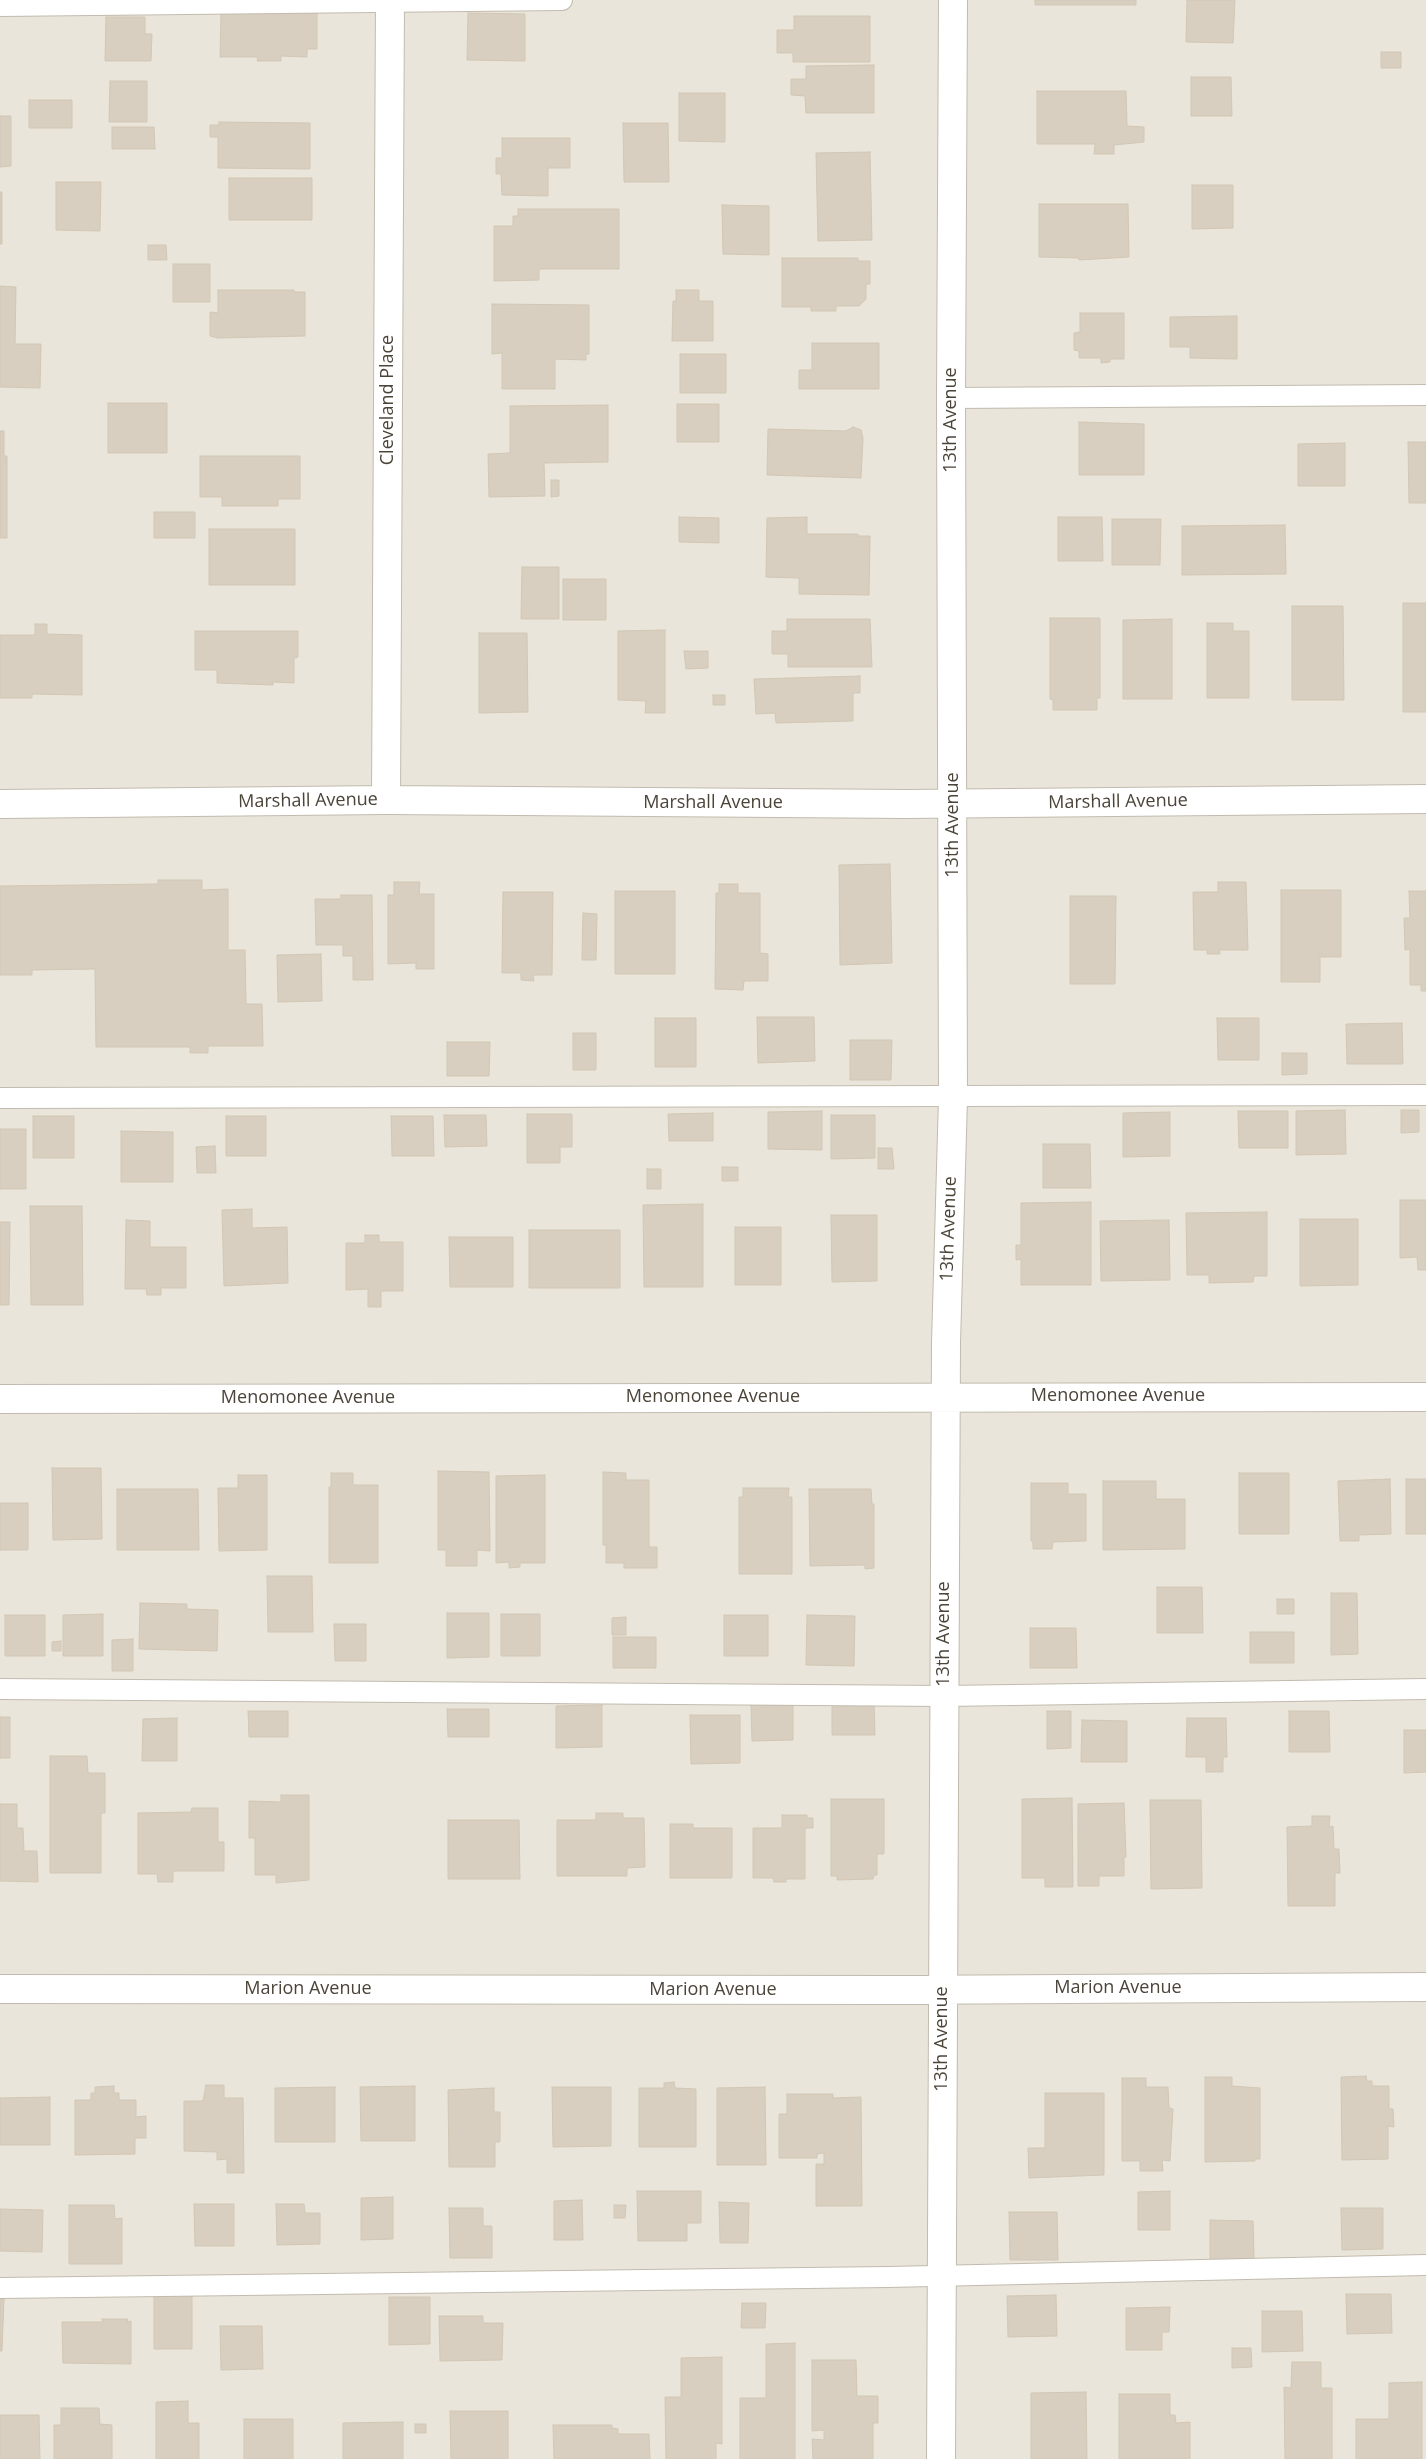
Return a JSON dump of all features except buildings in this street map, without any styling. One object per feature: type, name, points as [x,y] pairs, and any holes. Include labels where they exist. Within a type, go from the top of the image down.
[{"type":"street","name":"13th Avenue","points":[[941,2459],[946,1396],[953,1098],[951,398],[953,0]]},
{"type":"street","name":"Cleveland Place","points":[[386,800],[390,1]]},
{"type":"street","name":"Marshall Avenue","points":[[0,804],[386,800],[953,804],[1426,799]]},
{"type":"street","name":"Menomonee Avenue","points":[[0,1399],[946,1396],[1426,1397]]},
{"type":"street","name":"Marion Avenue","points":[[0,1989],[1426,1987]]},
{"type":"lane","points":[[0,6],[562,0]]},
{"type":"lane","points":[[951,398],[1426,395]]},
{"type":"lane","points":[[0,1098],[953,1098],[1426,1095]]},
{"type":"lane","points":[[0,1689],[944,1696],[1426,1689]]},
{"type":"lane","points":[[0,2288],[941,2276],[1426,2265]]},
{"type":"shaded area","points":[[0,0],[1426,0],[1426,2459],[0,2459]]}]
